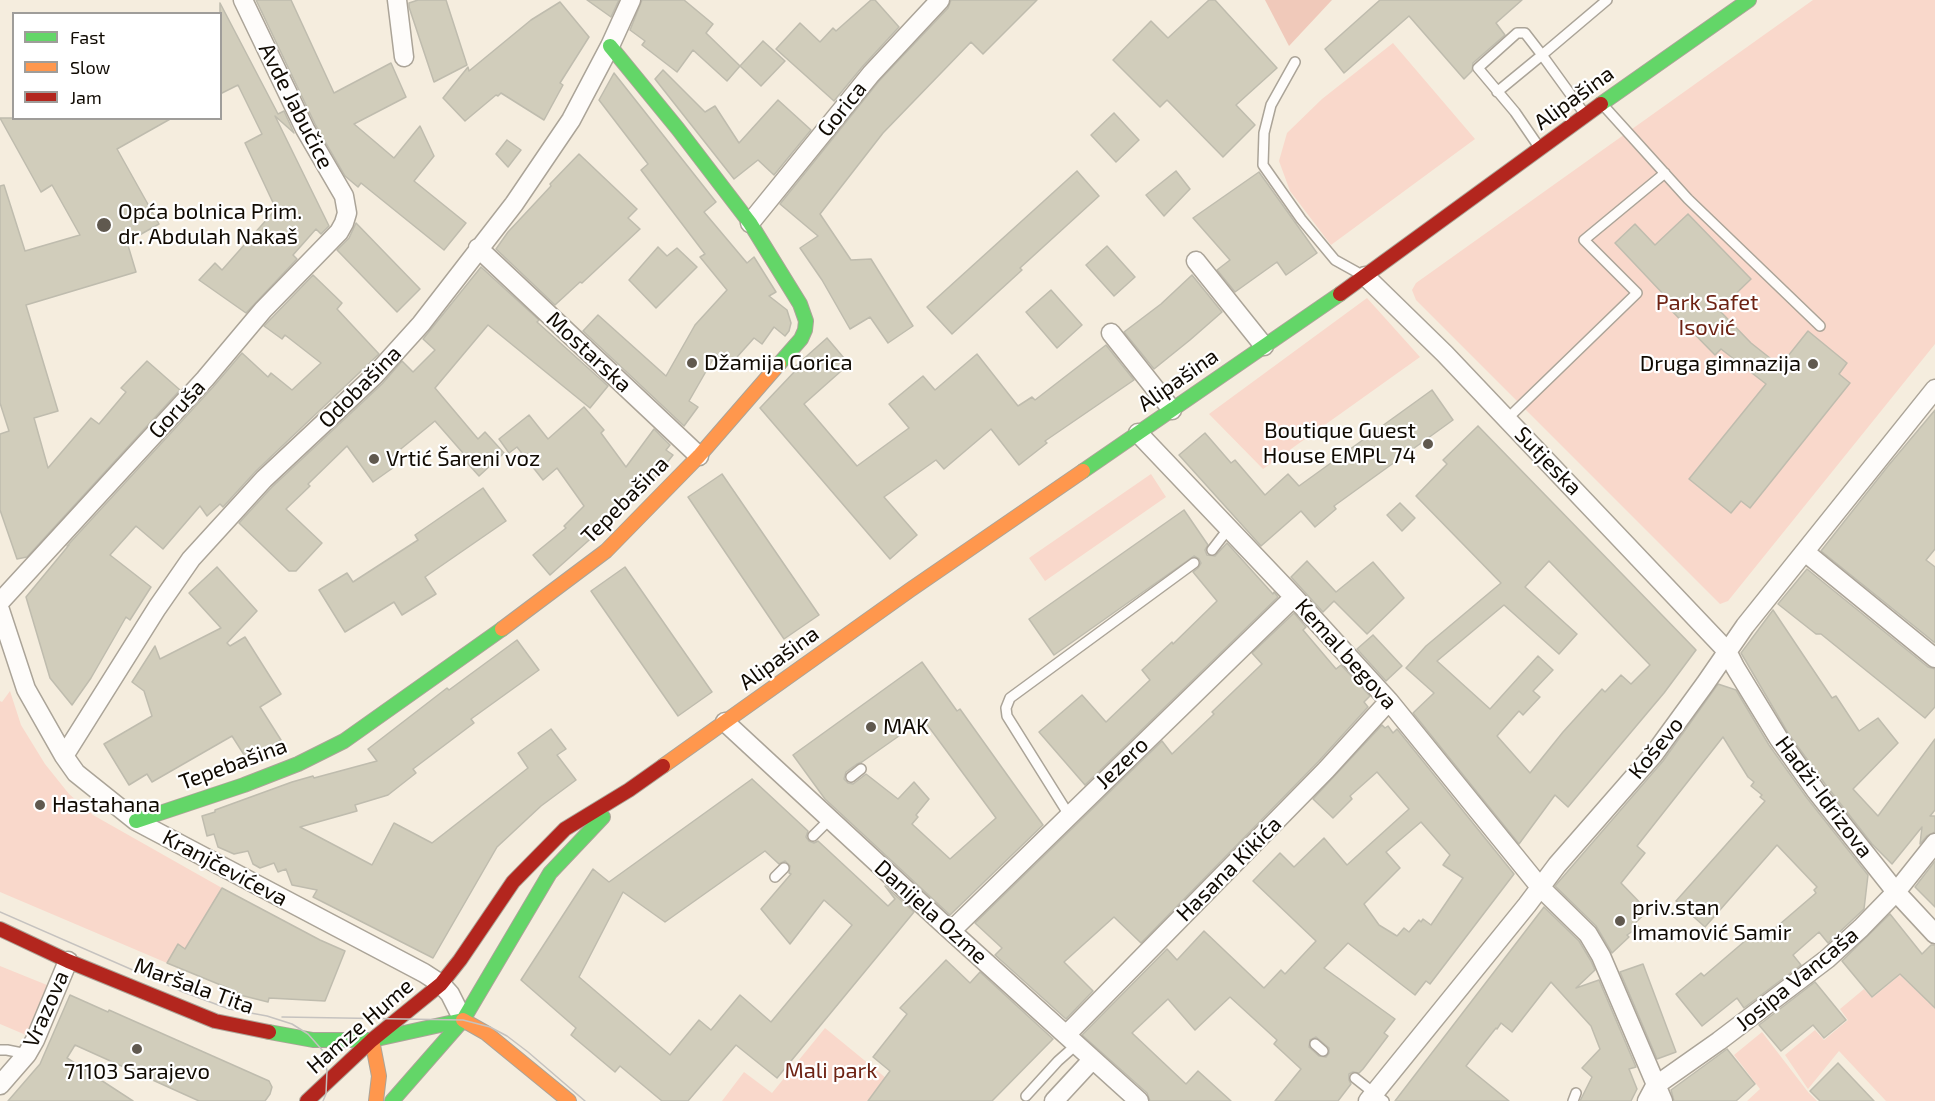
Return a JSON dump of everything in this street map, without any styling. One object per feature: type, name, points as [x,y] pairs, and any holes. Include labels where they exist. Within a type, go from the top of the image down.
[{"type":"main road","name":"Alipašina","points":[[441,984],[513,882],[565,829],[629,790],[910,590],[1365,276],[1749,0]]},
{"type":"main road","name":"Tepebašina","points":[[136,821],[244,785],[298,764],[344,741],[473,651],[606,551],[699,456],[796,347],[805,330],[806,321],[800,304],[750,223],[678,129],[610,46]]},
{"type":"main road","name":"Alipašina","points":[[463,1020],[550,873],[629,790]]},
{"type":"main road","name":"Maršala Tita","points":[[0,929],[68,961],[215,1021],[313,1040],[372,1040],[463,1020]]},
{"type":"main road","name":"Hamze Hume","points":[[307,1101],[372,1040],[441,984]]},
{"type":"main road","points":[[392,1101],[463,1020],[499,1043],[569,1101]]},
{"type":"main road","points":[[372,1040],[379,1077],[376,1101]]},
{"type":"street","name":"Avde Jabučice","points":[[243,0],[305,129],[344,196],[347,213]]},
{"type":"street","points":[[397,0],[404,57]]},
{"type":"street","name":"Odobašina","points":[[64,756],[157,608],[191,559],[264,479],[374,376],[421,324],[514,204],[571,120],[631,0]]},
{"type":"street","name":"Gorica","points":[[750,223],[871,74],[940,0]]},
{"type":"street","name":"Goruša","points":[[0,602],[205,379],[263,310],[339,231],[347,213]]},
{"type":"street","name":"Mostarska","points":[[478,248],[699,456]]},
{"type":"street","points":[[1196,261],[1264,346]]},
{"type":"street","name":"Sutjeska","points":[[1365,276],[1446,354],[1727,651]]},
{"type":"street","points":[[1111,333],[1172,410]]},
{"type":"street","name":"Koševo","points":[[1376,1098],[1540,887],[1653,754],[1705,684],[1744,626],[1935,388]]},
{"type":"street","name":"Kemal begova","points":[[1138,433],[1389,700],[1540,887],[1588,934],[1601,956],[1655,1096]]},
{"type":"street","points":[[1805,552],[1935,658]]},
{"type":"street","name":"Jezero","points":[[951,931],[1294,597]]},
{"type":"street","name":"Kranjčevićeva","points":[[0,610],[26,689],[76,773],[136,821],[441,984],[450,994],[463,1020]]},
{"type":"street","name":"Hadži-Idrizova","points":[[1727,651],[1779,739],[1816,791],[1896,892],[1935,934]]},
{"type":"street","name":"Hasana Kikića","points":[[1071,1040],[1326,770],[1389,700]]},
{"type":"street","name":"Danijela Ozme","points":[[725,722],[818,800],[830,819],[1139,1101]]},
{"type":"street","name":"Josipa Vancaša","points":[[1655,1096],[1719,1041],[1827,959],[1896,892],[1935,843]]},
{"type":"street","name":"Vrazova","points":[[0,1085],[27,1054],[35,1040],[68,961]]},
{"type":"street","points":[[1054,1101],[1092,1060]]},
{"type":"lane","points":[[1497,92],[1607,0]]},
{"type":"lane","points":[[1540,149],[1515,112],[1478,68],[1517,33],[1525,33],[1586,115]]},
{"type":"lane","points":[[1295,62],[1271,105],[1264,133],[1263,165],[1301,219],[1335,260],[1365,276]]},
{"type":"lane","points":[[1602,104],[1688,199],[1820,326]]},
{"type":"lane","points":[[1507,419],[1637,292],[1584,240],[1665,173]]},
{"type":"lane","points":[[1212,549],[1229,528]]},
{"type":"lane","points":[[1069,815],[1006,716],[1006,708],[1010,699],[1194,563]]},
{"type":"lane","points":[[851,777],[861,769]]},
{"type":"lane","points":[[813,836],[830,819]]},
{"type":"lane","points":[[775,877],[784,868]]},
{"type":"lane","points":[[1026,1096],[1058,1061],[1071,1040]]},
{"type":"lane","points":[[1315,1044],[1323,1051]]},
{"type":"lane","points":[[0,1050],[27,1054]]},
{"type":"lane","points":[[1355,1078],[1376,1098]]},
{"type":"green space","name":"Park Safet Isović","points":[[1813,0],[1935,0],[1935,344],[1728,601],[1720,604],[1416,300],[1412,290],[1416,283]]},
{"type":"green space","points":[[1393,43],[1475,139],[1331,245],[1290,191],[1279,161],[1287,133],[1322,99]]},
{"type":"green space","points":[[1367,298],[1420,357],[1263,469],[1209,414]]},
{"type":"green space","points":[[1151,474],[1166,497],[1045,581],[1029,558]]},
{"type":"green space","name":"Hastahana","points":[[10,691],[21,725],[45,764],[69,794],[93,815],[222,888],[185,949],[178,945],[167,963],[0,892],[0,701],[2,702]]},
{"type":"green space","points":[[0,966],[47,985],[26,1035],[0,1024]]},
{"type":"green space","points":[[1900,975],[1935,1008],[1935,1101],[1886,1101],[1839,1051],[1808,1089],[1785,1055],[1815,1030],[1824,1040],[1848,1020],[1840,1009],[1864,989],[1872,998]]},
{"type":"green space","name":"Mali park","points":[[825,1028],[914,1101],[722,1101],[744,1072],[772,1093]]},
{"type":"green space","points":[[1762,1032],[1817,1101],[1747,1101],[1760,1089],[1734,1055]]},
{"type":"shaded area","points":[[1265,0],[1332,0],[1289,46]]},
{"type":"building","points":[[256,0],[291,0],[334,93],[391,63],[406,97],[354,124],[394,158],[420,126],[434,156],[414,181],[466,223],[444,250],[361,183],[358,187],[345,176],[315,124]]},
{"type":"building","points":[[418,0],[446,0],[467,65],[434,82],[409,7],[409,3]]},
{"type":"building","points":[[587,0],[619,0],[611,17]]},
{"type":"building","points":[[642,0],[684,0],[713,24],[706,33],[740,66],[727,81],[693,50],[677,72],[642,45],[645,41],[630,30]]},
{"type":"building","points":[[871,0],[875,0],[899,27],[834,101],[776,49],[800,23],[820,42],[833,28],[836,31]]},
{"type":"building","points":[[951,0],[1037,0],[983,54],[971,42],[883,133],[820,214],[851,260],[871,259],[913,326],[888,343],[870,317],[850,329],[822,280],[800,248],[818,236],[780,204],[879,81],[948,8]]},
{"type":"building","points":[[1209,0],[1215,0],[1277,68],[1236,105],[1255,125],[1223,157],[1167,100],[1160,107],[1113,60],[1151,21],[1168,38]]},
{"type":"building","points":[[1380,0],[1522,0],[1496,23],[1505,35],[1473,63],[1472,71],[1464,79],[1409,16],[1344,73],[1325,49]]},
{"type":"building","points":[[560,2],[589,37],[560,83],[563,85],[544,120],[501,93],[465,121],[443,98],[468,67],[469,71],[531,20]]},
{"type":"building","points":[[220,3],[278,114],[284,111],[294,133],[275,116],[329,226],[321,234],[316,229],[293,255],[297,259],[246,313],[199,280],[215,263],[222,270],[276,209],[245,143],[262,134],[238,85],[222,93],[222,12],[220,12]]},
{"type":"building","points":[[763,41],[785,61],[761,86],[740,66]]},
{"type":"building","points":[[663,70],[705,112],[715,106],[739,143],[778,100],[811,130],[774,175],[758,160],[734,179],[655,79]]},
{"type":"building","points":[[614,73],[716,202],[704,212],[747,263],[754,257],[776,292],[769,296],[787,310],[791,323],[785,336],[774,327],[762,344],[754,338],[729,366],[716,354],[689,401],[698,407],[684,426],[583,331],[598,315],[666,376],[695,325],[727,290],[700,257],[705,254],[641,170],[648,164],[599,100]]},
{"type":"building","points":[[1114,113],[1139,140],[1116,162],[1091,135]]},
{"type":"building","points":[[0,118],[12,118],[12,120],[168,120],[117,149],[159,224],[127,242],[136,272],[26,305],[58,411],[34,418],[48,468],[91,418],[99,424],[126,392],[121,388],[147,361],[180,390],[27,557],[17,559],[0,510],[0,434],[9,431],[0,403],[0,186],[4,185],[25,251],[80,235],[52,185],[41,192]]},
{"type":"building","points":[[507,140],[521,150],[508,167],[496,154]]},
{"type":"building","points":[[579,154],[637,209],[628,218],[640,229],[555,305],[496,249],[508,232]]},
{"type":"building","points":[[1077,171],[1099,196],[952,334],[927,307]]},
{"type":"building","points":[[1176,171],[1190,189],[1164,216],[1146,195]]},
{"type":"building","points":[[1259,172],[1317,253],[1286,275],[1277,262],[1235,292],[1217,270],[1230,260],[1193,218]]},
{"type":"building","name":"Druga gimnazija","points":[[1688,214],[1751,279],[1719,310],[1751,343],[1780,366],[1808,331],[1847,363],[1839,374],[1850,383],[1750,508],[1741,501],[1731,513],[1689,479],[1766,384],[1721,349],[1715,355],[1662,301],[1666,297],[1615,243],[1635,224],[1655,245]]},
{"type":"building","points":[[356,223],[420,289],[397,312],[337,250],[349,238]]},
{"type":"building","points":[[1107,246],[1135,277],[1114,296],[1086,265]]},
{"type":"building","points":[[658,247],[667,256],[677,248],[697,267],[656,308],[629,280]]},
{"type":"building","points":[[481,267],[539,320],[537,322],[608,386],[590,408],[488,325],[435,388],[478,439],[485,432],[504,453],[479,476],[460,455],[463,453],[435,421],[391,457],[397,465],[373,482],[347,446],[286,509],[322,543],[296,571],[289,571],[239,523],[272,487],[382,384],[402,361],[413,372],[435,350],[423,339]]},
{"type":"building","points":[[313,275],[342,303],[337,309],[379,354],[256,471],[223,507],[220,504],[207,516],[200,506],[163,549],[136,526],[110,555],[151,587],[130,620],[126,617],[91,678],[72,705],[50,678],[26,597],[69,545],[67,546],[242,353],[268,377],[271,373],[292,390],[321,363],[285,335],[282,339],[264,326]]},
{"type":"building","points":[[1192,275],[1222,312],[1154,369],[1124,332],[1161,304]]},
{"type":"building","points":[[1051,290],[1082,325],[1057,348],[1026,312]]},
{"type":"building","points":[[827,338],[849,364],[804,404],[857,466],[909,428],[889,404],[923,376],[935,390],[977,354],[1018,406],[1032,397],[1035,400],[1106,345],[1134,380],[1045,441],[1047,443],[1019,465],[991,429],[944,469],[936,460],[884,497],[917,535],[890,559],[760,408],[797,369],[795,367]]},
{"type":"building","points":[[1432,390],[1453,420],[1334,506],[1336,509],[1315,527],[1301,511],[1261,546],[1179,455],[1205,433],[1231,463],[1235,460],[1265,495],[1288,474],[1299,486]]},
{"type":"building","points":[[584,407],[604,430],[601,433],[626,467],[654,429],[670,445],[666,450],[673,455],[642,494],[593,529],[597,533],[550,575],[533,555],[566,528],[564,526],[584,506],[557,468],[543,480],[517,447],[509,453],[499,439],[529,415],[548,439]]},
{"type":"building","points":[[1935,410],[1935,549],[1926,560],[1935,567],[1935,643],[1821,551]]},
{"type":"building","points":[[1478,426],[1696,650],[1664,693],[1568,807],[1555,795],[1519,844],[1413,713],[1434,693],[1406,668],[1426,646],[1501,583],[1416,496],[1447,464],[1443,460]],"holes":[[[1549,561],[1650,665],[1631,684],[1621,675],[1605,692],[1602,689],[1530,773],[1497,736],[1519,711],[1523,715],[1540,697],[1533,691],[1553,670],[1538,656],[1490,709],[1437,661],[1504,605],[1559,654],[1577,634],[1525,587]]]},
{"type":"building","points":[[722,474],[819,615],[784,639],[688,497]]},
{"type":"building","points":[[483,488],[506,521],[425,577],[436,594],[402,615],[394,602],[345,632],[319,590],[347,573],[353,582],[418,540],[415,535]]},
{"type":"building","points":[[1400,503],[1415,518],[1402,531],[1387,515]]},
{"type":"building","points":[[1184,510],[1208,545],[1205,550],[1207,555],[1215,556],[1227,543],[1278,597],[1085,785],[1039,732],[1082,695],[1106,722],[1150,680],[1142,670],[1172,642],[1173,644],[1217,601],[1193,572],[1201,563],[1194,556],[1054,655],[1029,619]]},
{"type":"building","points":[[1307,561],[1336,592],[1373,562],[1404,598],[1367,634],[1334,601],[1323,612],[1291,577]]},
{"type":"building","points":[[217,567],[257,611],[227,643],[230,646],[245,637],[281,694],[260,707],[281,740],[248,761],[232,736],[152,782],[147,774],[129,785],[104,744],[152,716],[144,691],[132,682],[155,646],[160,659],[221,628],[189,593]]},
{"type":"building","points":[[625,567],[712,692],[678,716],[591,591]]},
{"type":"building","points":[[1807,569],[1928,667],[1935,669],[1935,707],[1925,718],[1821,634],[1816,634],[1778,604]]},
{"type":"building","points":[[1773,610],[1832,698],[1836,696],[1859,731],[1878,718],[1898,743],[1853,789],[1878,816],[1935,739],[1935,810],[1930,816],[1935,816],[1935,832],[1927,836],[1920,844],[1922,827],[1892,864],[1872,844],[1788,733],[1741,653]]},
{"type":"building","points":[[1294,613],[1306,627],[1303,630],[1336,669],[1341,665],[1370,696],[1364,702],[1368,707],[1318,762],[1141,943],[1114,917],[1064,962],[1093,991],[1066,1019],[995,955],[1002,948],[975,923],[1162,741],[1172,754],[1214,714],[1212,712],[1262,664],[1252,653]]},
{"type":"building","points":[[1373,635],[1402,666],[1386,681],[1357,649]]},
{"type":"building","points":[[517,640],[539,670],[471,719],[474,723],[413,769],[416,773],[388,795],[355,805],[357,811],[300,827],[372,865],[394,823],[432,843],[528,768],[518,753],[551,729],[566,749],[557,755],[576,780],[541,806],[497,847],[433,958],[313,897],[317,890],[292,885],[286,869],[278,872],[274,863],[260,868],[253,864],[248,851],[234,854],[218,847],[214,834],[207,836],[202,816],[215,812],[215,810],[292,782],[377,761],[368,749],[447,688],[449,690]]},
{"type":"building","points":[[922,662],[957,711],[960,709],[1043,825],[950,915],[825,799],[793,755]],"holes":[[[923,719],[996,818],[950,859],[912,824],[929,799],[914,782],[898,799],[866,774],[853,784],[844,779],[846,772]]]},
{"type":"building","points":[[1718,684],[1736,690],[1769,745],[1807,798],[1868,875],[1864,909],[1828,943],[1819,932],[1793,955],[1801,965],[1744,1008],[1737,998],[1702,1026],[1676,994],[1701,973],[1704,976],[1759,929],[1766,936],[1816,893],[1814,890],[1817,887],[1777,845],[1705,927],[1676,901],[1765,801],[1760,797],[1762,795],[1751,786],[1754,782],[1748,777],[1723,737],[1637,846],[1645,853],[1621,883],[1648,911],[1635,923],[1639,927],[1627,935],[1629,937],[1612,953],[1596,926],[1555,886],[1663,761]]},
{"type":"building","points":[[1382,725],[1385,728],[1388,726],[1393,733],[1397,729],[1514,874],[1430,984],[1426,981],[1415,995],[1348,943],[1324,968],[1395,1019],[1384,1033],[1388,1036],[1363,1069],[1359,1073],[1349,1074],[1351,1084],[1338,1101],[1275,1101],[1301,1069],[1274,1044],[1277,1040],[1230,997],[1195,1030],[1168,999],[1132,1033],[1186,1084],[1198,1071],[1231,1101],[1150,1101],[1147,1093],[1082,1035],[1167,949],[1177,960],[1204,931],[1264,988],[1281,970],[1285,974],[1316,941],[1253,881],[1280,853],[1294,867],[1324,838],[1347,865],[1409,809],[1377,772],[1350,796],[1352,799],[1333,818],[1313,799]],"holes":[[[1421,822],[1450,855],[1443,865],[1463,878],[1431,925],[1423,919],[1421,922],[1419,920],[1409,932],[1404,928],[1397,936],[1379,925],[1364,904],[1400,868],[1386,852]],[[1316,1037],[1329,1048],[1326,1057],[1319,1056],[1309,1047],[1310,1040]]]},
{"type":"building","points":[[752,779],[808,831],[806,837],[809,841],[814,843],[818,841],[888,906],[895,899],[885,886],[914,912],[777,1078],[736,1045],[688,1101],[662,1101],[620,1066],[615,1072],[571,1035],[576,1028],[521,980],[593,869],[609,882]],"holes":[[[765,851],[779,864],[785,861],[790,866],[789,873],[791,874],[761,909],[790,944],[824,900],[852,925],[771,1022],[740,995],[711,1030],[699,1020],[670,1055],[579,977],[623,892],[665,922]]]},
{"type":"building","points":[[1935,861],[1935,907],[1915,887]]},
{"type":"building","points":[[222,888],[345,951],[325,1001],[269,998],[268,1002],[228,992],[228,988],[167,963],[178,944],[185,949]]},
{"type":"building","points":[[1544,907],[1579,941],[1591,961],[1595,970],[1576,988],[1599,980],[1636,1067],[1629,1069],[1637,1089],[1631,1101],[1580,1101],[1592,1077],[1582,1068],[1600,1049],[1591,1026],[1551,982],[1512,1032],[1501,1023],[1466,1066],[1509,1101],[1395,1101]]},
{"type":"building","points":[[1890,914],[1922,954],[1931,945],[1935,945],[1935,1008],[1900,974],[1872,997],[1842,961]]},
{"type":"building","points":[[946,960],[970,983],[980,972],[1053,1039],[992,1101],[868,1101],[890,1071],[873,1057],[907,1014],[900,1008]]},
{"type":"building","points":[[1643,964],[1676,1052],[1657,1059],[1620,972]]},
{"type":"building","points":[[1815,982],[1846,1020],[1824,1038],[1813,1025],[1781,1051],[1759,1025]]},
{"type":"building","points":[[70,995],[269,1081],[272,1087],[270,1094],[265,1101],[199,1101],[75,1045],[67,1058],[133,1101],[8,1101],[40,1064]]},
{"type":"building","points":[[1727,1049],[1755,1084],[1736,1101],[1674,1101],[1671,1090]]},
{"type":"building","points":[[1838,1063],[1874,1101],[1820,1101],[1810,1091]]},
{"type":"tram line","points":[[0,912],[183,992],[229,1009],[267,1016],[292,1024],[308,1034],[323,1051],[327,1071],[326,1094],[323,1101]]},
{"type":"tram line","points":[[282,1017],[463,1020],[490,1027],[507,1036],[528,1052],[585,1101]]},
{"type":"traffic: fast","points":[[1601,104],[1749,0]]},
{"type":"traffic: fast","points":[[610,46],[678,129],[750,223],[800,304],[806,321],[805,330],[801,339],[779,364]]},
{"type":"traffic: fast","points":[[1083,471],[1340,294]]},
{"type":"traffic: fast","points":[[136,821],[244,785],[298,764],[344,741],[502,629]]},
{"type":"traffic: fast","points":[[392,1101],[463,1020],[550,873],[603,817]]},
{"type":"traffic: fast","points":[[269,1032],[313,1040],[372,1040],[463,1020]]},
{"type":"traffic: slow","points":[[502,629],[606,551],[699,456],[779,364]]},
{"type":"traffic: slow","points":[[663,766],[910,590],[1083,471]]},
{"type":"traffic: slow","points":[[463,1020],[486,1033],[569,1101]]},
{"type":"traffic: slow","points":[[372,1040],[379,1076],[376,1101]]},
{"type":"traffic: jam","points":[[1340,294],[1601,104]]},
{"type":"traffic: jam","points":[[307,1101],[372,1040],[441,984],[513,882],[565,829],[629,790],[663,766]]},
{"type":"traffic: jam","points":[[0,929],[68,961],[215,1021],[269,1032]]},
{"type":"place","name":"Opća bolnica Prim. dr. Abdulah Nakaš","points":[[104,225]]},
{"type":"place","name":"Džamija Gorica","points":[[692,363]]},
{"type":"place","name":"Druga gimnazija","points":[[1813,364]]},
{"type":"place","name":"Boutique Guest House EMPL 74","points":[[1428,444]]},
{"type":"place","name":"Vrtić Šareni voz","points":[[374,459]]},
{"type":"place","name":"MAK","points":[[871,727]]},
{"type":"place","name":"Hastahana","points":[[40,805]]},
{"type":"place","name":"priv.stan Imamović Samir","points":[[1620,921]]},
{"type":"place","name":"71103 Sarajevo","points":[[137,1049]]}]
